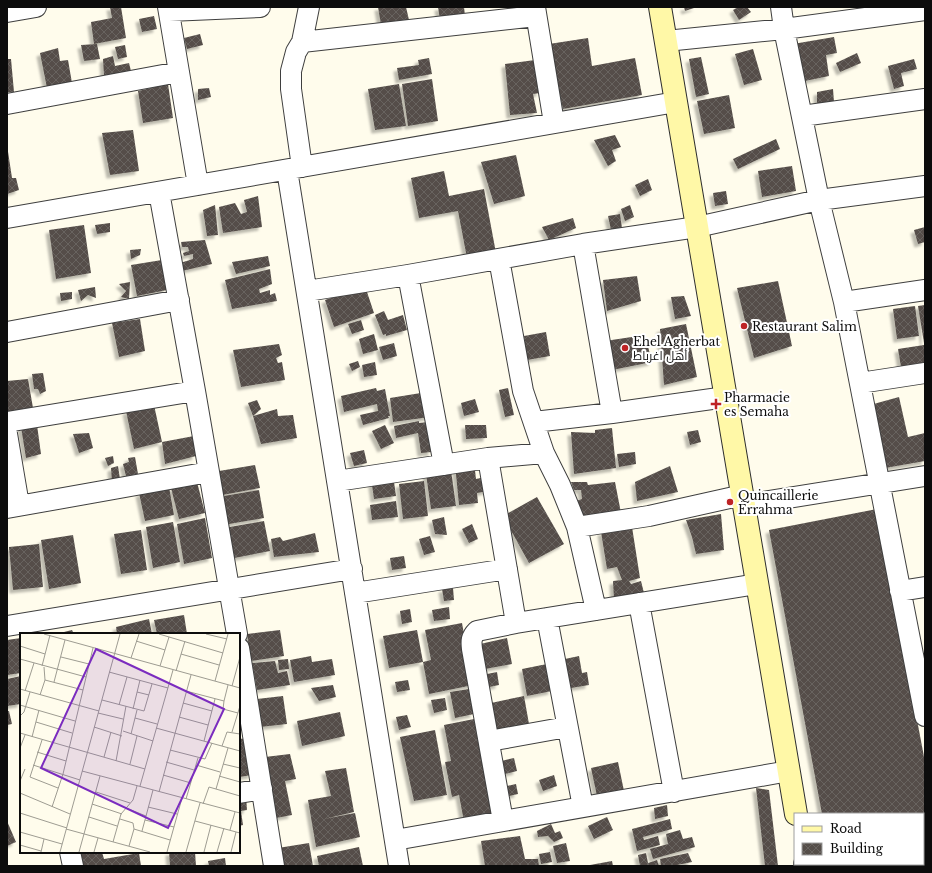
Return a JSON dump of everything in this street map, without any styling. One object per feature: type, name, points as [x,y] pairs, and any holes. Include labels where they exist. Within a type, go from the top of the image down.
[{"type":"street","points":[[7,12],[36,7]]},
{"type":"street","points":[[198,185],[168,9],[260,7]]},
{"type":"street","points":[[310,7],[302,42],[296,52],[291,71],[295,168],[307,291],[399,866]]},
{"type":"street","points":[[660,7],[796,813]]},
{"type":"street","points":[[781,7],[818,200],[844,302],[900,591],[921,673],[925,716]]},
{"type":"street","points":[[666,41],[784,29],[925,10]]},
{"type":"street","points":[[302,42],[536,11],[554,123]]},
{"type":"street","points":[[7,104],[179,72]]},
{"type":"street","points":[[802,116],[925,99]]},
{"type":"street","points":[[7,218],[676,102]]},
{"type":"street","points":[[307,291],[583,244],[697,227],[818,200],[925,186]]},
{"type":"street","points":[[159,192],[237,633]]},
{"type":"street","points":[[583,244],[612,413]]},
{"type":"street","points":[[499,259],[523,391],[544,453],[560,485],[577,527],[596,610]]},
{"type":"street","points":[[408,275],[444,465]]},
{"type":"street","points":[[844,302],[925,290]]},
{"type":"street","points":[[7,332],[179,300]]},
{"type":"street","points":[[860,383],[925,372]]},
{"type":"street","points":[[7,422],[195,391]]},
{"type":"street","points":[[534,422],[612,413],[726,396]]},
{"type":"street","points":[[7,434],[13,506],[209,472]]},
{"type":"street","points":[[337,481],[488,458],[544,453]]},
{"type":"street","points":[[488,458],[516,623]]},
{"type":"street","points":[[577,527],[744,500],[879,484],[925,476]]},
{"type":"street","points":[[355,593],[506,568]]},
{"type":"street","points":[[7,626],[32,628],[230,590],[352,569]]},
{"type":"street","points":[[503,821],[472,649],[472,636],[477,632],[516,623],[757,584]]},
{"type":"street","points":[[900,591],[925,587]]},
{"type":"street","points":[[639,603],[674,792]]},
{"type":"street","points":[[547,618],[583,807]]},
{"type":"street","points":[[240,660],[243,698],[262,789],[274,866]]},
{"type":"street","points":[[489,741],[567,727]]},
{"type":"street","points":[[395,840],[789,772]]},
{"type":"street","points":[[240,793],[262,789]]},
{"type":"street","points":[[70,853],[72,866]]},
{"type":"building","points":[[110,7],[121,7],[126,38],[94,44],[91,22],[112,18]]},
{"type":"building","points":[[378,7],[406,7],[409,20],[381,25]]},
{"type":"building","points":[[438,7],[464,7],[465,16],[440,20]]},
{"type":"building","points":[[684,7],[697,7],[685,11]]},
{"type":"building","points":[[738,7],[747,7],[751,12],[739,20],[733,10]]},
{"type":"building","points":[[154,16],[157,29],[142,32],[139,19]]},
{"type":"building","points":[[200,34],[203,45],[187,49],[184,38]]},
{"type":"building","points":[[834,37],[837,53],[826,55],[829,76],[800,82],[793,44]]},
{"type":"building","points":[[588,38],[592,66],[635,58],[642,95],[563,109],[549,44]]},
{"type":"building","points":[[97,44],[100,59],[84,61],[81,45]]},
{"type":"building","points":[[125,45],[127,57],[118,59],[115,47]]},
{"type":"building","points":[[58,48],[60,61],[68,60],[72,83],[47,88],[40,53]]},
{"type":"building","points":[[753,49],[762,80],[744,85],[735,54]]},
{"type":"building","points":[[857,53],[861,63],[840,72],[836,63]]},
{"type":"building","points":[[113,56],[115,66],[129,63],[131,71],[104,76],[103,59]]},
{"type":"building","points":[[701,57],[709,94],[696,97],[689,59]]},
{"type":"building","points":[[429,58],[432,74],[399,80],[397,68],[419,65],[418,60]]},
{"type":"building","points":[[7,59],[11,59],[14,92],[7,92]]},
{"type":"building","points":[[914,59],[917,69],[901,73],[904,86],[894,89],[888,66]]},
{"type":"building","points":[[535,60],[540,93],[533,94],[537,113],[510,115],[505,64]]},
{"type":"building","points":[[432,79],[438,121],[408,126],[402,84]]},
{"type":"building","points":[[168,84],[173,118],[143,123],[138,91]]},
{"type":"building","points":[[399,84],[406,126],[375,130],[368,89]]},
{"type":"building","points":[[209,88],[211,97],[198,100],[198,89]]},
{"type":"building","points":[[833,89],[834,102],[817,107],[817,92]]},
{"type":"building","points":[[729,95],[735,128],[704,134],[697,101]]},
{"type":"building","points":[[133,130],[139,171],[110,175],[102,133]]},
{"type":"building","points":[[615,135],[621,147],[612,150],[616,161],[608,166],[594,140]]},
{"type":"building","points":[[776,139],[780,149],[738,169],[733,159]]},
{"type":"building","points":[[7,145],[12,178],[16,178],[19,190],[7,194]]},
{"type":"building","points":[[516,155],[525,196],[494,204],[481,162]]},
{"type":"building","points":[[792,166],[796,191],[762,197],[758,171]]},
{"type":"building","points":[[444,171],[449,196],[484,189],[496,253],[467,258],[458,211],[419,218],[411,178]]},
{"type":"building","points":[[648,179],[652,190],[640,196],[635,185]]},
{"type":"building","points":[[726,191],[728,204],[715,206],[713,193]]},
{"type":"building","points":[[258,196],[262,227],[223,233],[219,207],[235,203],[241,214],[247,212],[244,200]]},
{"type":"building","points":[[215,205],[218,235],[207,236],[203,210]]},
{"type":"building","points":[[630,205],[634,217],[625,221],[621,209]]},
{"type":"building","points":[[620,214],[622,228],[611,230],[608,216]]},
{"type":"building","points":[[573,218],[576,228],[549,240],[542,227]]},
{"type":"building","points":[[110,223],[110,232],[97,234],[95,225]]},
{"type":"building","points":[[84,225],[91,273],[56,279],[49,230]]},
{"type":"building","points":[[925,227],[925,242],[918,244],[914,230]]},
{"type":"building","points":[[205,240],[212,264],[182,271],[180,263],[193,259],[193,254],[184,256],[183,253],[189,251],[188,247],[182,247],[181,242]]},
{"type":"building","points":[[141,249],[140,255],[131,259],[130,250]]},
{"type":"building","points":[[268,256],[270,266],[236,274],[232,262]]},
{"type":"building","points":[[162,260],[167,290],[137,296],[131,265]]},
{"type":"building","points":[[270,269],[272,284],[259,289],[260,293],[270,290],[270,295],[275,293],[277,301],[232,309],[225,280]]},
{"type":"building","points":[[637,276],[641,301],[607,311],[603,280]]},
{"type":"building","points":[[778,281],[792,346],[754,358],[737,288]]},
{"type":"building","points":[[130,282],[129,299],[121,297],[126,291],[119,284]]},
{"type":"building","points":[[365,286],[374,313],[334,327],[325,300]]},
{"type":"building","points":[[95,287],[96,298],[88,295],[81,301],[78,290]]},
{"type":"building","points":[[72,292],[72,299],[61,301],[60,293]]},
{"type":"building","points":[[684,296],[691,316],[675,319],[671,297]]},
{"type":"building","points":[[925,305],[925,343],[924,343],[918,306]]},
{"type":"building","points":[[915,306],[919,336],[897,339],[893,309]]},
{"type":"building","points":[[384,311],[388,320],[403,315],[407,330],[386,336],[386,334],[383,335],[375,315]]},
{"type":"building","points":[[140,319],[145,351],[119,357],[112,323]]},
{"type":"building","points":[[361,320],[364,330],[352,334],[348,324]]},
{"type":"building","points":[[686,324],[697,377],[664,385],[660,329]]},
{"type":"building","points":[[546,332],[550,356],[527,360],[524,336]]},
{"type":"building","points":[[374,334],[378,350],[363,354],[359,339]]},
{"type":"building","points":[[645,335],[652,362],[612,370],[605,341]]},
{"type":"building","points":[[394,343],[397,356],[383,360],[379,347]]},
{"type":"building","points":[[279,344],[282,355],[276,358],[278,363],[282,362],[285,380],[241,387],[233,350]]},
{"type":"building","points":[[924,345],[925,370],[902,373],[898,349]]},
{"type":"building","points":[[358,361],[360,367],[352,371],[349,364]]},
{"type":"building","points":[[375,362],[377,375],[364,377],[362,365]]},
{"type":"building","points":[[43,373],[46,391],[40,394],[38,389],[34,389],[32,374]]},
{"type":"building","points":[[28,379],[33,408],[8,413],[7,381]]},
{"type":"building","points":[[376,388],[377,391],[385,389],[390,416],[388,416],[389,418],[363,425],[360,415],[378,411],[377,404],[344,412],[341,396]]},
{"type":"building","points":[[508,388],[514,415],[505,417],[499,390]]},
{"type":"building","points":[[427,392],[430,417],[393,422],[390,398]]},
{"type":"building","points":[[899,397],[908,437],[925,433],[925,461],[885,468],[870,405]]},
{"type":"building","points":[[475,399],[479,412],[464,416],[461,403]]},
{"type":"building","points":[[257,400],[261,409],[253,416],[248,403]]},
{"type":"building","points":[[154,405],[162,442],[134,449],[126,411]]},
{"type":"building","points":[[277,409],[278,416],[293,415],[297,438],[261,444],[253,416]]},
{"type":"building","points":[[419,421],[419,423],[428,422],[432,452],[421,453],[418,433],[396,438],[394,426]]},
{"type":"building","points":[[37,425],[41,454],[26,458],[21,427]]},
{"type":"building","points":[[385,425],[394,443],[381,449],[372,431]]},
{"type":"building","points":[[465,425],[486,425],[487,438],[466,439]]},
{"type":"building","points":[[612,428],[616,468],[574,474],[571,432],[595,433],[595,430]]},
{"type":"building","points":[[698,430],[701,442],[690,445],[687,432]]},
{"type":"building","points":[[89,433],[93,448],[79,453],[73,434]]},
{"type":"building","points":[[194,436],[196,456],[165,464],[162,442]]},
{"type":"building","points":[[364,450],[367,463],[354,466],[350,453]]},
{"type":"building","points":[[635,452],[636,464],[619,467],[617,454]]},
{"type":"building","points":[[113,456],[114,463],[108,466],[105,458]]},
{"type":"building","points":[[135,457],[138,474],[126,476],[123,464],[129,462],[128,458]]},
{"type":"building","points":[[474,462],[476,479],[485,477],[488,491],[477,493],[478,503],[459,505],[455,464]]},
{"type":"building","points":[[255,465],[260,488],[217,496],[213,472]]},
{"type":"building","points":[[118,466],[120,479],[112,482],[111,468]]},
{"type":"building","points":[[670,466],[678,492],[637,501],[635,482]]},
{"type":"building","points":[[451,470],[456,506],[431,509],[426,474]]},
{"type":"building","points":[[393,475],[396,496],[374,499],[371,478]]},
{"type":"building","points":[[424,481],[428,516],[403,519],[399,484]]},
{"type":"building","points":[[197,482],[205,513],[179,519],[171,488]]},
{"type":"building","points":[[571,482],[587,482],[588,485],[615,482],[622,518],[581,524],[576,501],[582,499],[581,490],[574,490]]},
{"type":"building","points":[[169,487],[174,515],[145,521],[139,493]]},
{"type":"building","points":[[259,490],[264,518],[223,525],[218,497]]},
{"type":"building","points":[[537,497],[564,544],[529,563],[503,516]]},
{"type":"building","points":[[396,501],[398,517],[372,520],[370,505]]},
{"type":"building","points":[[877,509],[925,762],[924,854],[924,813],[822,813],[769,530]]},
{"type":"building","points":[[721,514],[724,550],[696,554],[686,520]]},
{"type":"building","points":[[444,517],[447,535],[435,534],[432,520]]},
{"type":"building","points":[[205,518],[212,558],[184,564],[177,524]]},
{"type":"building","points":[[264,521],[270,551],[229,559],[224,528]]},
{"type":"building","points":[[173,522],[180,562],[153,568],[146,527]]},
{"type":"building","points":[[472,524],[478,539],[469,543],[462,529]]},
{"type":"building","points":[[632,527],[640,578],[629,581],[631,584],[641,581],[644,593],[614,600],[613,581],[622,580],[617,567],[607,569],[601,532]]},
{"type":"building","points":[[141,530],[147,570],[121,574],[114,534]]},
{"type":"building","points":[[315,533],[319,552],[274,557],[271,539],[280,537],[283,541]]},
{"type":"building","points":[[73,535],[81,583],[49,589],[41,540]]},
{"type":"building","points":[[430,536],[435,552],[424,555],[419,539]]},
{"type":"building","points":[[39,544],[43,587],[13,590],[9,547]]},
{"type":"building","points":[[404,556],[406,568],[392,570],[390,558]]},
{"type":"building","points":[[453,588],[454,600],[444,601],[442,589]]},
{"type":"building","points":[[449,607],[450,619],[434,621],[432,610]]},
{"type":"building","points":[[410,609],[412,622],[402,624],[400,611]]},
{"type":"building","points":[[184,615],[187,633],[157,633],[154,620]]},
{"type":"building","points":[[149,619],[152,633],[117,633],[116,627]]},
{"type":"building","points":[[462,623],[473,685],[429,694],[423,662],[431,660],[425,630]]},
{"type":"building","points":[[72,630],[74,633],[64,633]]},
{"type":"building","points":[[280,630],[284,656],[251,661],[247,634]]},
{"type":"building","points":[[417,630],[423,662],[389,668],[383,636]]},
{"type":"building","points":[[20,638],[20,673],[7,675],[7,640]]},
{"type":"building","points":[[507,638],[512,664],[485,669],[480,644]]},
{"type":"building","points":[[311,656],[312,662],[332,659],[335,675],[294,682],[290,660]]},
{"type":"building","points":[[579,656],[582,673],[587,672],[589,685],[571,688],[565,659]]},
{"type":"building","points":[[288,659],[289,669],[279,670],[278,660]]},
{"type":"building","points":[[275,661],[278,673],[287,671],[290,685],[257,690],[252,663]]},
{"type":"building","points":[[547,664],[552,691],[527,696],[522,669]]},
{"type":"building","points":[[497,672],[499,685],[489,687],[487,674]]},
{"type":"building","points":[[20,676],[20,704],[7,706],[7,679]]},
{"type":"building","points":[[408,680],[410,690],[397,692],[395,682]]},
{"type":"building","points":[[333,685],[336,697],[319,701],[311,688]]},
{"type":"building","points":[[469,689],[474,714],[455,718],[450,692]]},
{"type":"building","points":[[283,696],[287,724],[260,727],[257,699]]},
{"type":"building","points":[[524,696],[529,724],[496,730],[491,703]]},
{"type":"building","points":[[445,698],[447,710],[434,713],[431,700]]},
{"type":"building","points":[[7,711],[9,711],[12,724],[7,725]]},
{"type":"building","points":[[340,712],[345,736],[302,746],[297,721]]},
{"type":"building","points":[[407,715],[411,727],[399,730],[396,717]]},
{"type":"building","points":[[474,719],[493,822],[465,827],[459,795],[452,797],[445,762],[451,761],[444,725]]},
{"type":"building","points":[[435,730],[447,795],[414,801],[400,737]]},
{"type":"building","points":[[248,738],[252,775],[240,777],[240,739]]},
{"type":"building","points":[[290,754],[296,779],[285,781],[292,815],[276,818],[265,757]]},
{"type":"building","points":[[514,758],[517,771],[505,774],[501,761]]},
{"type":"building","points":[[618,762],[624,791],[597,796],[591,768]]},
{"type":"building","points":[[346,768],[354,812],[324,819],[355,813],[360,837],[316,847],[308,800],[331,796],[325,771]]},
{"type":"building","points":[[554,775],[557,786],[543,791],[539,780]]},
{"type":"building","points":[[516,784],[518,794],[509,796],[507,786]]},
{"type":"building","points":[[756,788],[769,790],[778,866],[765,866]]},
{"type":"building","points":[[246,796],[247,810],[241,811],[243,825],[240,826],[240,797]]},
{"type":"building","points":[[667,805],[668,816],[655,819],[654,808]]},
{"type":"building","points":[[607,817],[613,830],[594,839],[588,826]]},
{"type":"building","points":[[670,819],[672,829],[643,837],[644,840],[658,836],[660,845],[637,851],[632,829]]},
{"type":"building","points":[[7,821],[16,842],[7,846]]},
{"type":"building","points":[[551,824],[555,833],[560,831],[563,838],[554,842],[548,836],[538,837],[537,831]]},
{"type":"building","points":[[680,830],[683,839],[692,837],[695,847],[653,859],[650,849],[668,844],[666,834]]},
{"type":"building","points":[[520,836],[525,859],[538,859],[539,866],[485,866],[481,841]]},
{"type":"building","points":[[309,843],[313,866],[281,866],[278,848]]},
{"type":"building","points":[[566,843],[570,861],[557,863],[553,846]]},
{"type":"building","points":[[359,847],[363,866],[319,866],[317,856]]},
{"type":"building","points":[[550,852],[552,862],[541,864],[539,854]]},
{"type":"building","points":[[75,853],[102,853],[104,859],[139,853],[141,866],[78,866]]},
{"type":"building","points":[[169,853],[195,853],[196,866],[170,866]]},
{"type":"building","points":[[646,853],[648,863],[657,860],[659,866],[640,866],[638,855]]},
{"type":"building","points":[[688,853],[692,862],[672,866],[661,866],[660,859]]},
{"type":"building","points":[[225,858],[226,866],[209,866],[208,861]]},
{"type":"building","points":[[612,861],[613,866],[590,865]]},
{"type":"building","points":[[832,865],[871,865],[865,866]]},
{"type":"place","name":"Restaurant Salim","points":[[744,326]]},
{"type":"place","name":"Ehel Agherbat أهل اغرباط","points":[[625,348]]},
{"type":"place","name":"Pharmacie es Semaha","points":[[716,404]]},
{"type":"place","name":"Quincaillerie Errahma","points":[[730,502]]}]
